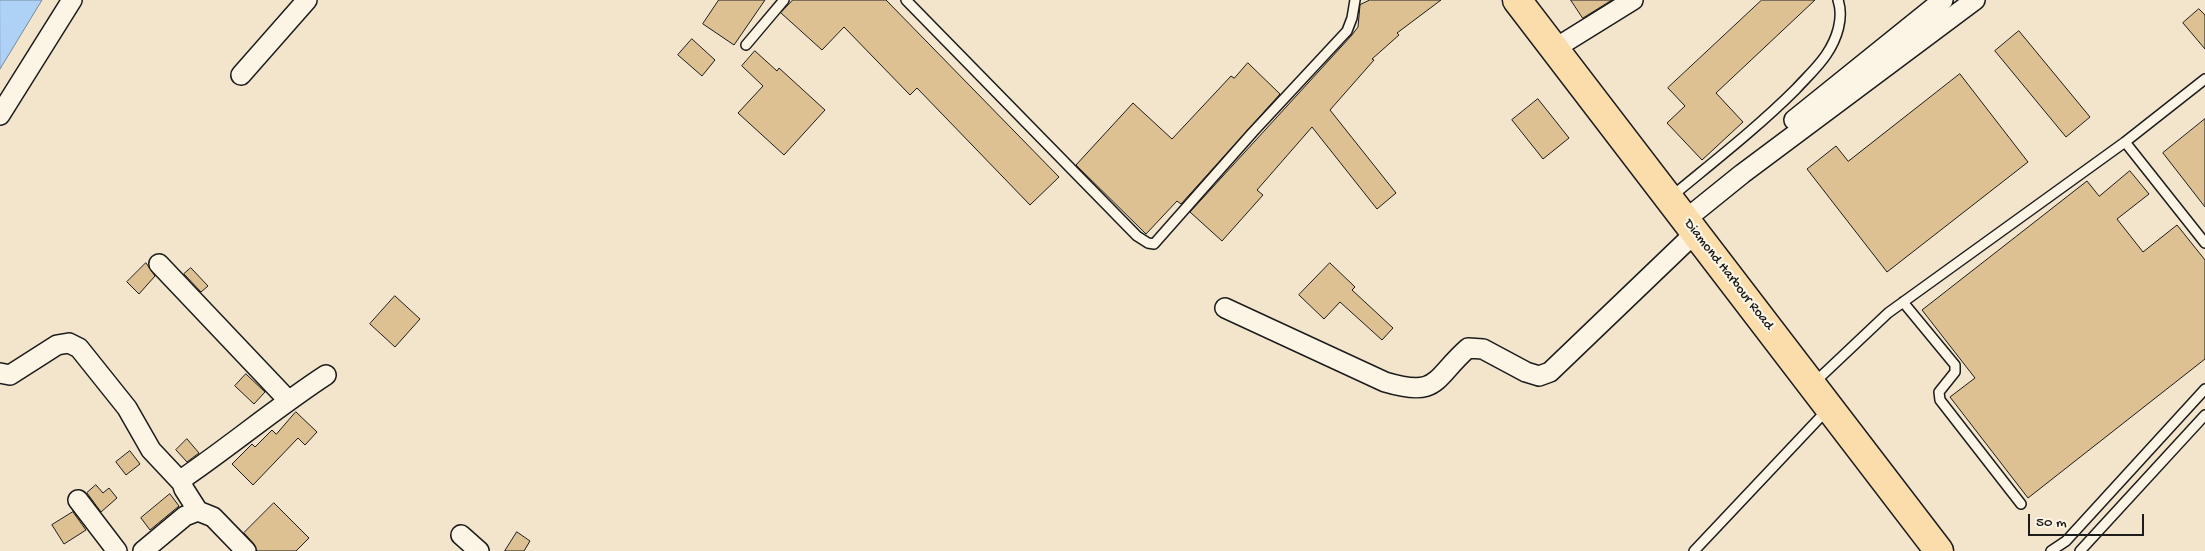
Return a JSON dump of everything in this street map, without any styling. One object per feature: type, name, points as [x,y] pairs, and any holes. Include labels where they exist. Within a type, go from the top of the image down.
[{"type":"highway","name":"Diamond Harbour Road","points":[[1517,0],[1813,384],[1939,551]]},
{"type":"street","points":[[0,115],[72,0]]},
{"type":"street","points":[[240,75],[307,0]]},
{"type":"street","points":[[1554,49],[1634,0]]},
{"type":"street","points":[[1226,308],[1385,382],[1400,387],[1422,389],[1436,382],[1468,348],[1483,349],[1526,372],[1539,376],[1550,372],[1682,216],[1744,160],[1943,0]]},
{"type":"street","points":[[1682,216],[1742,174],[1975,0]]},
{"type":"street","points":[[159,264],[288,400]]},
{"type":"street","points":[[0,373],[10,375],[58,345],[68,343],[79,348],[127,408],[151,450],[182,483],[198,511],[213,517],[246,551]]},
{"type":"street","points":[[182,483],[185,477],[231,445],[288,400],[326,375]]},
{"type":"street","points":[[78,500],[117,551]]},
{"type":"street","points":[[143,551],[185,516],[198,511]]},
{"type":"street","points":[[461,536],[479,551]]},
{"type":"lane","points":[[746,45],[784,0]]},
{"type":"lane","points":[[906,0],[1137,236],[1148,243],[1154,244],[1347,30],[1352,18],[1355,0]]},
{"type":"lane","points":[[1682,216],[1767,117],[1816,69],[1828,53],[1838,28],[1840,15],[1838,0]]},
{"type":"lane","points":[[1813,384],[1869,329],[1903,302],[2125,142],[2205,79]]},
{"type":"lane","points":[[2125,142],[2205,243]]},
{"type":"lane","points":[[1903,302],[1955,366],[1955,372],[1939,392],[1940,400],[2021,504]]},
{"type":"lane","points":[[2052,551],[2066,541],[2205,389]]},
{"type":"lane","points":[[1694,551],[1830,407]]},
{"type":"lane","points":[[2080,551],[2205,415]]},
{"type":"water","points":[[0,0],[42,0],[0,69]]},
{"type":"building","points":[[719,0],[765,0],[734,45],[703,24]]},
{"type":"building","points":[[793,0],[886,0],[1059,177],[1030,205],[917,88],[910,95],[844,27],[822,50],[781,13]]},
{"type":"building","points":[[1370,0],[1441,0],[1397,33],[1399,35],[1372,59],[1374,60],[1330,110],[1396,193],[1377,209],[1312,127],[1257,190],[1263,195],[1222,241],[1190,212],[1352,35],[1358,27],[1360,5]]},
{"type":"building","points":[[1571,0],[1612,0],[1583,18]]},
{"type":"building","points":[[1762,0],[1815,0],[1716,93],[1743,122],[1702,160],[1667,123],[1685,106],[1668,88]]},
{"type":"building","points":[[2199,9],[2205,15],[2205,49],[2183,23]]},
{"type":"building","points":[[2019,31],[2090,117],[2066,137],[1995,51]]},
{"type":"building","points":[[692,39],[715,60],[702,76],[678,55]]},
{"type":"building","points":[[755,51],[777,71],[779,68],[825,110],[784,155],[738,113],[763,86],[742,66]]},
{"type":"building","points":[[1248,63],[1280,94],[1181,204],[1177,201],[1146,234],[1076,165],[1133,103],[1172,139],[1231,76],[1234,78]]},
{"type":"building","points":[[1960,74],[2028,162],[1887,272],[1807,169],[1836,146],[1848,161]]},
{"type":"building","points":[[1538,99],[1569,138],[1543,159],[1512,120]]},
{"type":"building","points":[[2205,119],[2205,207],[2163,153]]},
{"type":"building","points":[[2130,171],[2149,194],[2117,219],[2143,252],[2177,225],[2205,260],[2205,359],[2028,498],[1950,397],[1975,378],[1922,310],[2087,181],[2099,196]]},
{"type":"building","points":[[146,263],[155,276],[139,294],[127,282]]},
{"type":"building","points":[[1330,263],[1355,287],[1352,290],[1393,328],[1382,340],[1340,302],[1324,319],[1299,295]]},
{"type":"building","points":[[191,268],[208,286],[201,292],[184,274]]},
{"type":"building","points":[[395,296],[420,319],[395,347],[370,324]]},
{"type":"building","points":[[246,374],[265,392],[254,404],[235,386]]},
{"type":"building","points":[[296,412],[317,432],[305,445],[298,438],[253,485],[232,464],[252,444],[255,447],[272,430],[276,434]]},
{"type":"building","points":[[187,439],[199,453],[187,462],[176,450]]},
{"type":"building","points":[[130,451],[140,464],[126,475],[116,462]]},
{"type":"building","points":[[96,485],[103,493],[109,488],[117,498],[101,512],[87,493]]},
{"type":"building","points":[[170,494],[179,506],[150,530],[141,518]]},
{"type":"building","points":[[274,503],[309,538],[296,551],[257,551],[254,544],[244,533]]},
{"type":"building","points":[[73,512],[86,530],[64,544],[52,525]]},
{"type":"building","points":[[517,532],[530,541],[524,551],[505,551]]}]
